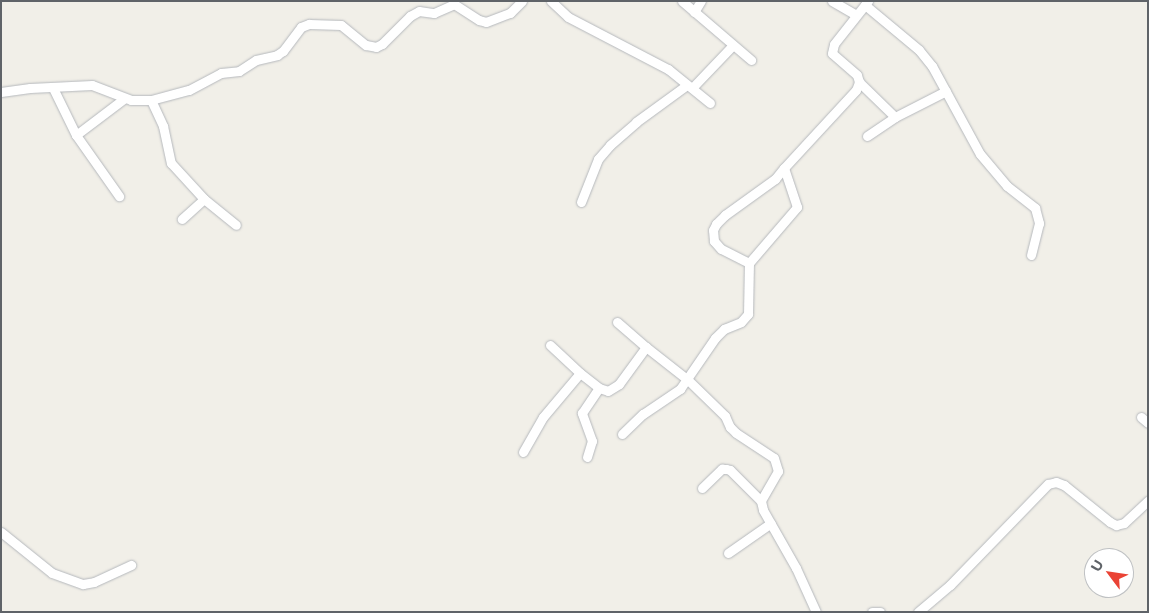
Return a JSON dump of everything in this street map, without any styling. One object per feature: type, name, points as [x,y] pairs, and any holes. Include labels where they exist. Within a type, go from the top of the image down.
[{"type":"street","points":[[1,92],[30,88],[98,85],[125,98],[137,101],[151,100],[190,90],[221,73],[239,71],[256,60],[277,55],[283,51],[301,27],[310,24],[341,25],[366,44],[376,47],[382,44],[410,16],[419,11],[434,13],[454,4],[478,20],[486,22],[510,13],[522,1]]},
{"type":"street","points":[[552,1],[568,17],[616,44],[668,69],[710,103]]},
{"type":"street","points":[[682,1],[752,60]]},
{"type":"street","points":[[694,12],[701,1]]},
{"type":"street","points":[[832,1],[856,15]]},
{"type":"street","points":[[894,117],[859,82],[856,75],[832,53],[834,44],[866,3],[920,50],[932,66],[980,154],[1007,186],[1035,208],[1039,223],[1031,255]]},
{"type":"street","points":[[581,202],[598,159],[610,145],[636,122],[689,86],[733,45]]},
{"type":"street","points":[[749,263],[721,249],[714,241],[713,230],[716,224],[725,215],[775,179],[856,90],[859,82]]},
{"type":"street","points":[[53,88],[76,135],[119,196]]},
{"type":"street","points":[[867,136],[894,117],[946,91]]},
{"type":"street","points":[[76,135],[125,98]]},
{"type":"street","points":[[151,100],[163,126],[171,163],[204,199],[236,225]]},
{"type":"street","points":[[622,434],[688,380],[715,338],[724,329],[745,318],[749,305],[749,263],[797,208],[784,168]]},
{"type":"street","points":[[182,219],[204,199]]},
{"type":"street","points":[[616,322],[688,380],[725,416],[730,427],[736,433],[774,458],[778,471],[762,501],[763,510],[796,568],[816,612]]},
{"type":"street","points":[[550,345],[580,373],[599,388],[608,391],[613,390],[646,347]]},
{"type":"street","points":[[524,452],[543,417],[580,373]]},
{"type":"street","points":[[587,456],[592,441],[582,413],[599,388]]},
{"type":"street","points":[[702,488],[722,469],[726,469],[730,470],[762,501]]},
{"type":"street","points":[[918,612],[950,585],[1048,484],[1056,482],[1064,485],[1116,525],[1124,523],[1148,501]]},
{"type":"street","points":[[728,553],[771,523]]},
{"type":"street","points":[[1,532],[52,573],[83,584],[94,582],[131,565]]},
{"type":"street","points":[[872,612],[880,612]]}]
